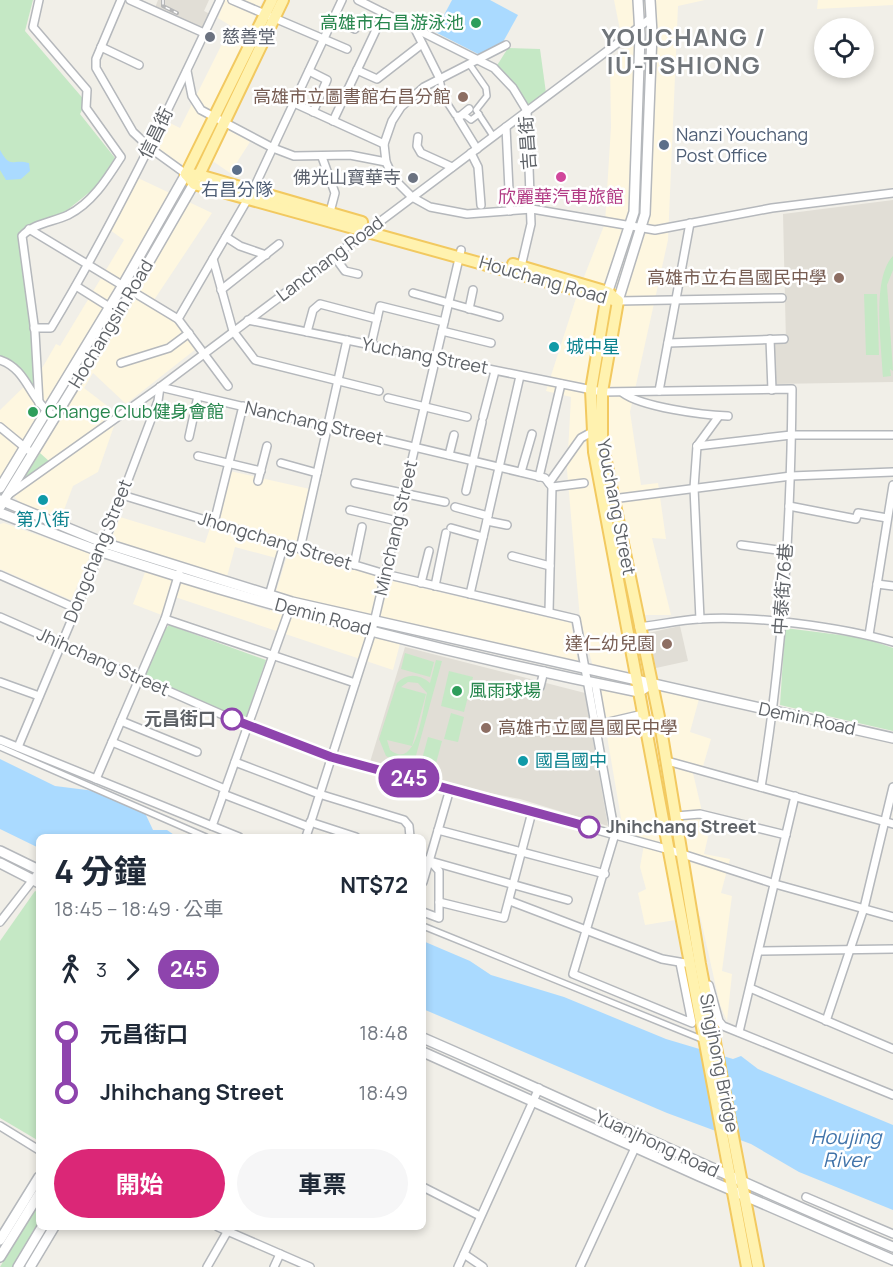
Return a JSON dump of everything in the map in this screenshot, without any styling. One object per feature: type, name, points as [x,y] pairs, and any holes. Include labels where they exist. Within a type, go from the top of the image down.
[{"type":"main road","points":[[270,15],[272,0]]},
{"type":"main road","points":[[219,120],[186,174],[197,179],[219,120],[270,15],[283,0]]},
{"type":"main road","name":"Houchang Road","points":[[197,179],[521,269],[618,301]]},
{"type":"main road","name":"Houchang Road","points":[[251,194],[330,212],[371,228]]},
{"type":"main road","name":"Youchang Street","points":[[607,296],[592,432],[639,627],[667,761],[683,853],[690,964]]},
{"type":"main road","name":"Youchang Street","points":[[618,301],[596,391],[609,500],[639,692],[690,964],[697,977]]},
{"type":"main road","name":"Singjhong Bridge","points":[[697,977],[705,1041],[747,1267]]},
{"type":"main road","name":"Singjhong Bridge","points":[[697,977],[746,1197],[758,1267]]},
{"type":"street","points":[[39,0],[33,27],[87,90],[86,108],[121,157],[98,191],[69,214],[29,229],[22,236],[34,328],[39,403]]},
{"type":"street","points":[[121,0],[101,46],[96,68],[133,132],[150,148],[186,174]]},
{"type":"street","points":[[130,0],[204,33]]},
{"type":"street","name":"信昌街","points":[[34,328],[51,328],[76,286],[150,148],[220,0]]},
{"type":"street","points":[[232,0],[347,49]]},
{"type":"street","points":[[178,319],[251,194],[342,0]]},
{"type":"street","name":"吉昌街","points":[[358,0],[480,60],[502,75],[527,111],[532,209],[521,269]]},
{"type":"street","name":"Youchang Street","points":[[607,296],[632,225],[640,26],[638,0]]},
{"type":"street","name":"Youchang Street","points":[[618,301],[642,228],[650,0]]},
{"type":"street","points":[[333,121],[384,13]]},
{"type":"street","points":[[334,18],[355,29]]},
{"type":"street","name":"Lanchang Road","points":[[2,502],[160,387],[651,18]]},
{"type":"street","points":[[414,27],[440,79],[444,98],[455,115],[471,120],[479,114]]},
{"type":"street","points":[[357,70],[376,79],[423,44]]},
{"type":"street","points":[[506,45],[424,87],[401,107],[384,144],[386,162],[394,179],[412,197],[430,207],[467,214],[532,209],[655,230],[772,208],[893,193]]},
{"type":"street","points":[[101,46],[139,65]]},
{"type":"street","points":[[470,65],[486,88],[487,96],[476,110],[493,136]]},
{"type":"street","points":[[187,71],[198,106],[219,120],[273,148],[294,156],[350,156],[386,162]]},
{"type":"street","points":[[309,71],[327,80],[313,112]]},
{"type":"street","points":[[294,103],[384,144]]},
{"type":"street","points":[[470,109],[458,118],[474,151],[478,167],[480,205]]},
{"type":"street","points":[[506,127],[510,211]]},
{"type":"street","points":[[418,137],[417,146],[421,153],[452,167]]},
{"type":"street","points":[[322,157],[335,193],[330,212]]},
{"type":"street","name":"Hochangsin Road","points":[[2,502],[47,411],[123,285],[186,174]]},
{"type":"street","name":"Hochangsin Road","points":[[0,488],[56,417],[197,179]]},
{"type":"street","points":[[659,391],[690,224]]},
{"type":"street","points":[[29,229],[178,319],[228,386]]},
{"type":"street","points":[[226,237],[240,246],[266,255]]},
{"type":"street","points":[[221,290],[279,244]]},
{"type":"street","name":"Minchang Street","points":[[307,834],[373,627],[460,253]]},
{"type":"street","points":[[334,256],[345,271],[358,274]]},
{"type":"street","points":[[213,259],[233,331],[255,360],[379,391]]},
{"type":"street","points":[[76,286],[119,313]]},
{"type":"street","points":[[469,309],[473,290]]},
{"type":"street","points":[[413,293],[499,317]]},
{"type":"street","points":[[618,301],[676,302],[782,298]]},
{"type":"street","points":[[307,332],[313,310],[320,304],[377,319]]},
{"type":"street","points":[[371,345],[380,306],[444,322]]},
{"type":"street","name":"Yuchang Street","points":[[248,320],[596,391],[792,389]]},
{"type":"street","points":[[442,331],[491,343]]},
{"type":"street","points":[[121,363],[169,348],[189,333]]},
{"type":"street","points":[[770,339],[772,390]]},
{"type":"street","points":[[668,343],[784,339]]},
{"type":"street","points":[[300,549],[347,340]]},
{"type":"street","points":[[0,360],[21,374],[39,403],[56,417]]},
{"type":"street","points":[[466,491],[495,371]]},
{"type":"street","points":[[470,594],[520,376]]},
{"type":"street","points":[[539,477],[561,384]]},
{"type":"street","name":"Nanchang Street","points":[[160,387],[521,472],[539,477],[550,485]]},
{"type":"street","name":"Dongchang Street","points":[[18,747],[102,547],[158,401],[160,387]]},
{"type":"street","name":"中泰街76巷","points":[[761,787],[774,712],[791,476],[792,389]]},
{"type":"street","points":[[622,392],[634,399],[728,416]]},
{"type":"street","points":[[189,437],[198,396]]},
{"type":"street","points":[[388,398],[467,417]]},
{"type":"street","points":[[214,523],[243,406]]},
{"type":"street","points":[[700,619],[694,488],[697,446],[719,416]]},
{"type":"street","points":[[0,427],[28,451]]},
{"type":"street","points":[[549,612],[550,485],[581,438],[592,432]]},
{"type":"street","points":[[521,472],[532,434]]},
{"type":"street","points":[[449,455],[454,435]]},
{"type":"street","points":[[697,446],[792,435],[893,435]]},
{"type":"street","points":[[258,481],[267,446]]},
{"type":"street","points":[[198,456],[261,471]]},
{"type":"street","points":[[280,463],[317,472]]},
{"type":"street","points":[[609,500],[791,476],[893,472]]},
{"type":"street","points":[[355,483],[446,502]]},
{"type":"street","points":[[550,485],[584,483]]},
{"type":"street","points":[[868,635],[893,485]]},
{"type":"street","name":"Jhongchang Street","points":[[122,495],[385,574],[576,618],[599,724],[615,834]]},
{"type":"street","name":"Demin Road","points":[[2,502],[102,547]]},
{"type":"street","points":[[789,506],[856,519],[858,513],[887,518]]},
{"type":"street","points":[[455,507],[507,525]]},
{"type":"street","points":[[350,510],[398,521]]},
{"type":"street","name":"Demin Road","points":[[0,513],[291,606],[591,683],[639,692]]},
{"type":"street","points":[[354,565],[362,527]]},
{"type":"street","points":[[435,586],[448,530],[483,537]]},
{"type":"street","points":[[268,599],[284,544]]},
{"type":"street","points":[[741,544],[785,550]]},
{"type":"street","points":[[421,583],[429,550]]},
{"type":"street","points":[[512,556],[550,566]]},
{"type":"street","points":[[96,780],[165,619],[179,571]]},
{"type":"street","points":[[0,575],[75,608]]},
{"type":"street","points":[[877,584],[893,586]]},
{"type":"street","points":[[212,826],[291,606]]},
{"type":"street","name":"Jhihchang Street","points":[[0,617],[248,726],[331,757],[670,849],[775,884],[893,917]]},
{"type":"street","points":[[165,619],[355,683]]},
{"type":"street","points":[[639,627],[700,619],[780,622],[868,635],[893,642]]},
{"type":"street","name":"Demin Road","points":[[373,627],[637,679],[893,738]]},
{"type":"street","points":[[540,687],[544,671]]},
{"type":"street","points":[[0,682],[39,696]]},
{"type":"street","points":[[639,692],[651,684]]},
{"type":"street","points":[[599,724],[643,714]]},
{"type":"street","points":[[121,721],[197,752]]},
{"type":"street","points":[[0,740],[232,834]]},
{"type":"street","points":[[112,742],[224,791],[310,824],[345,834]]},
{"type":"street","points":[[0,747],[199,834]]},
{"type":"street","points":[[667,761],[893,824]]},
{"type":"street","points":[[235,762],[319,794],[404,820],[409,826],[410,834]]},
{"type":"street","points":[[826,1021],[864,908],[893,787]]},
{"type":"street","points":[[426,860],[450,789]]},
{"type":"street","points":[[739,1032],[795,796]]},
{"type":"street","points":[[439,902],[504,918],[532,812]]},
{"type":"street","points":[[676,816],[700,814],[786,835]]},
{"type":"street","points":[[438,830],[605,874]]},
{"type":"street","points":[[615,834],[605,874],[573,974],[692,1023],[690,964]]},
{"type":"street","points":[[0,851],[36,875]]},
{"type":"street","points":[[426,860],[568,900]]},
{"type":"street","points":[[426,860],[436,865],[439,871],[439,918],[426,913]]},
{"type":"street","points":[[0,863],[36,875]]},
{"type":"street","points":[[0,922],[36,878]]},
{"type":"street","points":[[510,901],[662,959],[690,964],[705,971],[719,1021],[723,1026],[892,1093]]},
{"type":"street","points":[[426,927],[705,1041]]},
{"type":"street","points":[[759,951],[893,949]]},
{"type":"street","points":[[750,988],[893,1048]]},
{"type":"street","name":"Yuanjhong Road","points":[[426,1039],[539,1088],[743,1184],[893,1247]]},
{"type":"street","name":"Yuanjhong Road","points":[[426,1053],[732,1191],[893,1260]]},
{"type":"street","points":[[458,1267],[539,1088]]},
{"type":"street","points":[[0,1126],[36,1148]]},
{"type":"street","points":[[580,1267],[640,1137]]},
{"type":"street","points":[[0,1240],[36,1182]]},
{"type":"street","points":[[426,1189],[480,1216]]},
{"type":"street","points":[[806,1197],[893,1234]]},
{"type":"street","points":[[0,1257],[36,1199]]},
{"type":"street","points":[[18,1267],[40,1230]]},
{"type":"street","points":[[30,1267],[52,1230]]},
{"type":"street","points":[[207,1267],[228,1230]]},
{"type":"street","points":[[231,1230],[310,1267]]},
{"type":"street","points":[[274,1267],[280,1254]]},
{"type":"street","points":[[464,1254],[483,1267]]},
{"type":"shaded area","points":[[158,0],[209,0],[204,11],[210,14],[203,29],[155,8]]},
{"type":"shaded area","points":[[225,0],[263,0],[207,118],[250,142],[230,173],[204,155],[192,172],[157,147],[168,122],[180,128],[231,26],[218,18]]},
{"type":"shaded area","points":[[614,0],[705,0],[678,6],[668,240],[630,412],[641,485],[658,483],[666,539],[652,538],[671,615],[642,615],[659,688],[699,699],[690,732],[711,739],[701,773],[693,773],[708,837],[704,854],[730,859],[721,893],[732,896],[722,971],[732,974],[727,1021],[720,1005],[700,916],[645,925],[638,893],[646,889],[640,867],[645,839],[623,830],[599,689],[580,619],[567,470],[571,397],[546,391],[577,295],[605,223],[611,127],[610,62],[624,50]]},
{"type":"shaded area","points":[[818,0],[893,0],[893,5],[817,9]]},
{"type":"shaded area","points":[[138,178],[212,213],[150,306],[175,322],[196,349],[126,404],[93,373],[84,388],[114,411],[114,426],[98,472],[73,486],[61,518],[26,509],[0,482],[0,410],[41,370],[56,344],[60,346],[124,240],[110,230]]},
{"type":"shaded area","name":"高雄市立右昌國民中學","points":[[893,200],[893,382],[774,384],[773,344],[786,342],[783,214]]},
{"type":"shaded area","points":[[230,471],[310,489],[299,546],[281,541],[276,558],[235,547],[222,595],[270,611],[289,549],[388,580],[571,623],[578,662],[405,625],[393,670],[175,597],[170,610],[172,619],[133,604],[152,554],[118,543],[112,537],[120,517],[205,543],[211,525],[217,527]]},
{"type":"shaded area","points":[[4,523],[91,554],[71,600],[0,569],[0,524]]},
{"type":"shaded area","name":"達仁幼兒園","points":[[680,626],[688,661],[656,668],[648,633]]},
{"type":"shaded area","name":"高雄市立國昌國民中學","points":[[405,647],[585,693],[608,826],[520,799],[449,785],[370,762]]},
{"type":"green space","points":[[0,0],[33,0],[25,31],[86,102],[80,114],[115,158],[96,187],[66,211],[22,232],[32,330],[34,398],[17,374],[0,362]]},
{"type":"green space","points":[[508,48],[540,49],[546,93],[528,107],[496,67]]},
{"type":"green space","points":[[893,256],[893,270],[887,285],[893,371],[890,369],[891,376],[883,377],[880,296],[886,267]]},
{"type":"green space","points":[[864,294],[877,294],[879,355],[866,355]]},
{"type":"green space","points":[[40,453],[50,462],[20,484]]},
{"type":"green space","points":[[169,625],[266,660],[245,720],[144,678],[163,632]]},
{"type":"green space","points":[[785,628],[864,638],[893,648],[893,731],[780,705]]},
{"type":"green space","points":[[405,653],[434,662],[430,677],[401,669]]},
{"type":"green space","points":[[436,660],[442,661],[412,770],[407,769],[410,760],[398,762],[386,756],[379,739],[397,683],[409,676],[422,678],[430,683]],"holes":[[[408,682],[418,683],[427,693],[417,736],[412,746],[426,694],[401,687]],[[387,740],[412,746],[406,752],[399,754],[390,750]]]},
{"type":"green space","name":"風雨球場","points":[[449,671],[473,677],[464,712],[441,706]]},
{"type":"green space","points":[[451,713],[464,717],[458,742],[444,739]]},
{"type":"green space","points":[[428,737],[442,741],[435,767],[421,763]]},
{"type":"green space","points":[[36,892],[36,1139],[0,1118],[0,941]]},
{"type":"green space","points":[[36,1206],[37,1230],[15,1267],[0,1267]]},
{"type":"water","name":"高雄市右昌游泳池","points":[[452,0],[490,0],[518,15],[503,42],[480,55],[435,32]]},
{"type":"water","points":[[0,150],[10,162],[29,163],[30,171],[21,179],[6,180],[0,170]]},
{"type":"water","points":[[0,759],[55,786],[95,791],[127,803],[145,813],[153,830],[167,830],[173,834],[36,834],[36,847],[0,829]]},
{"type":"water","name":"Houjing River","points":[[426,942],[470,961],[491,975],[564,997],[666,1039],[733,1059],[741,1056],[758,1069],[893,1125],[893,1210],[799,1172],[751,1144],[667,1113],[426,1010]]},
{"type":"railway","points":[[163,0],[163,6],[177,13]]},
{"type":"bus line","name":"245","points":[[232,719],[331,757],[589,827]]},
{"type":"place","name":"高雄市右昌游泳池","points":[[476,23]]},
{"type":"place","name":"慈善堂","points":[[210,37]]},
{"type":"place","name":"高雄市立圖書館右昌分館","points":[[463,97]]},
{"type":"place","name":"Nanzi Youchang Post Office","points":[[664,145]]},
{"type":"place","name":"右昌分隊","points":[[237,170]]},
{"type":"place","name":"欣麗華汽車旅館","points":[[561,177]]},
{"type":"place","name":"佛光山寶華寺","points":[[413,178]]},
{"type":"place","name":"高雄市立右昌國民中學","points":[[839,278]]},
{"type":"place","name":"城中星","points":[[554,347]]},
{"type":"place","name":"Change Club健身會館","points":[[33,412]]},
{"type":"place","name":"第八街","points":[[43,500]]},
{"type":"place","name":"達仁幼兒園","points":[[667,644]]},
{"type":"place","name":"風雨球場","points":[[457,691]]},
{"type":"place","name":"元昌街口","points":[[232,719]]},
{"type":"place","name":"高雄市立國昌國民中學","points":[[486,728]]},
{"type":"place","name":"國昌國中","points":[[523,761]]},
{"type":"place","name":"Jhihchang Street","points":[[589,827]]},
{"type":"district","name":"YOUCHANG / IŪ-TSHIONG","points":[[684,52]]}]
